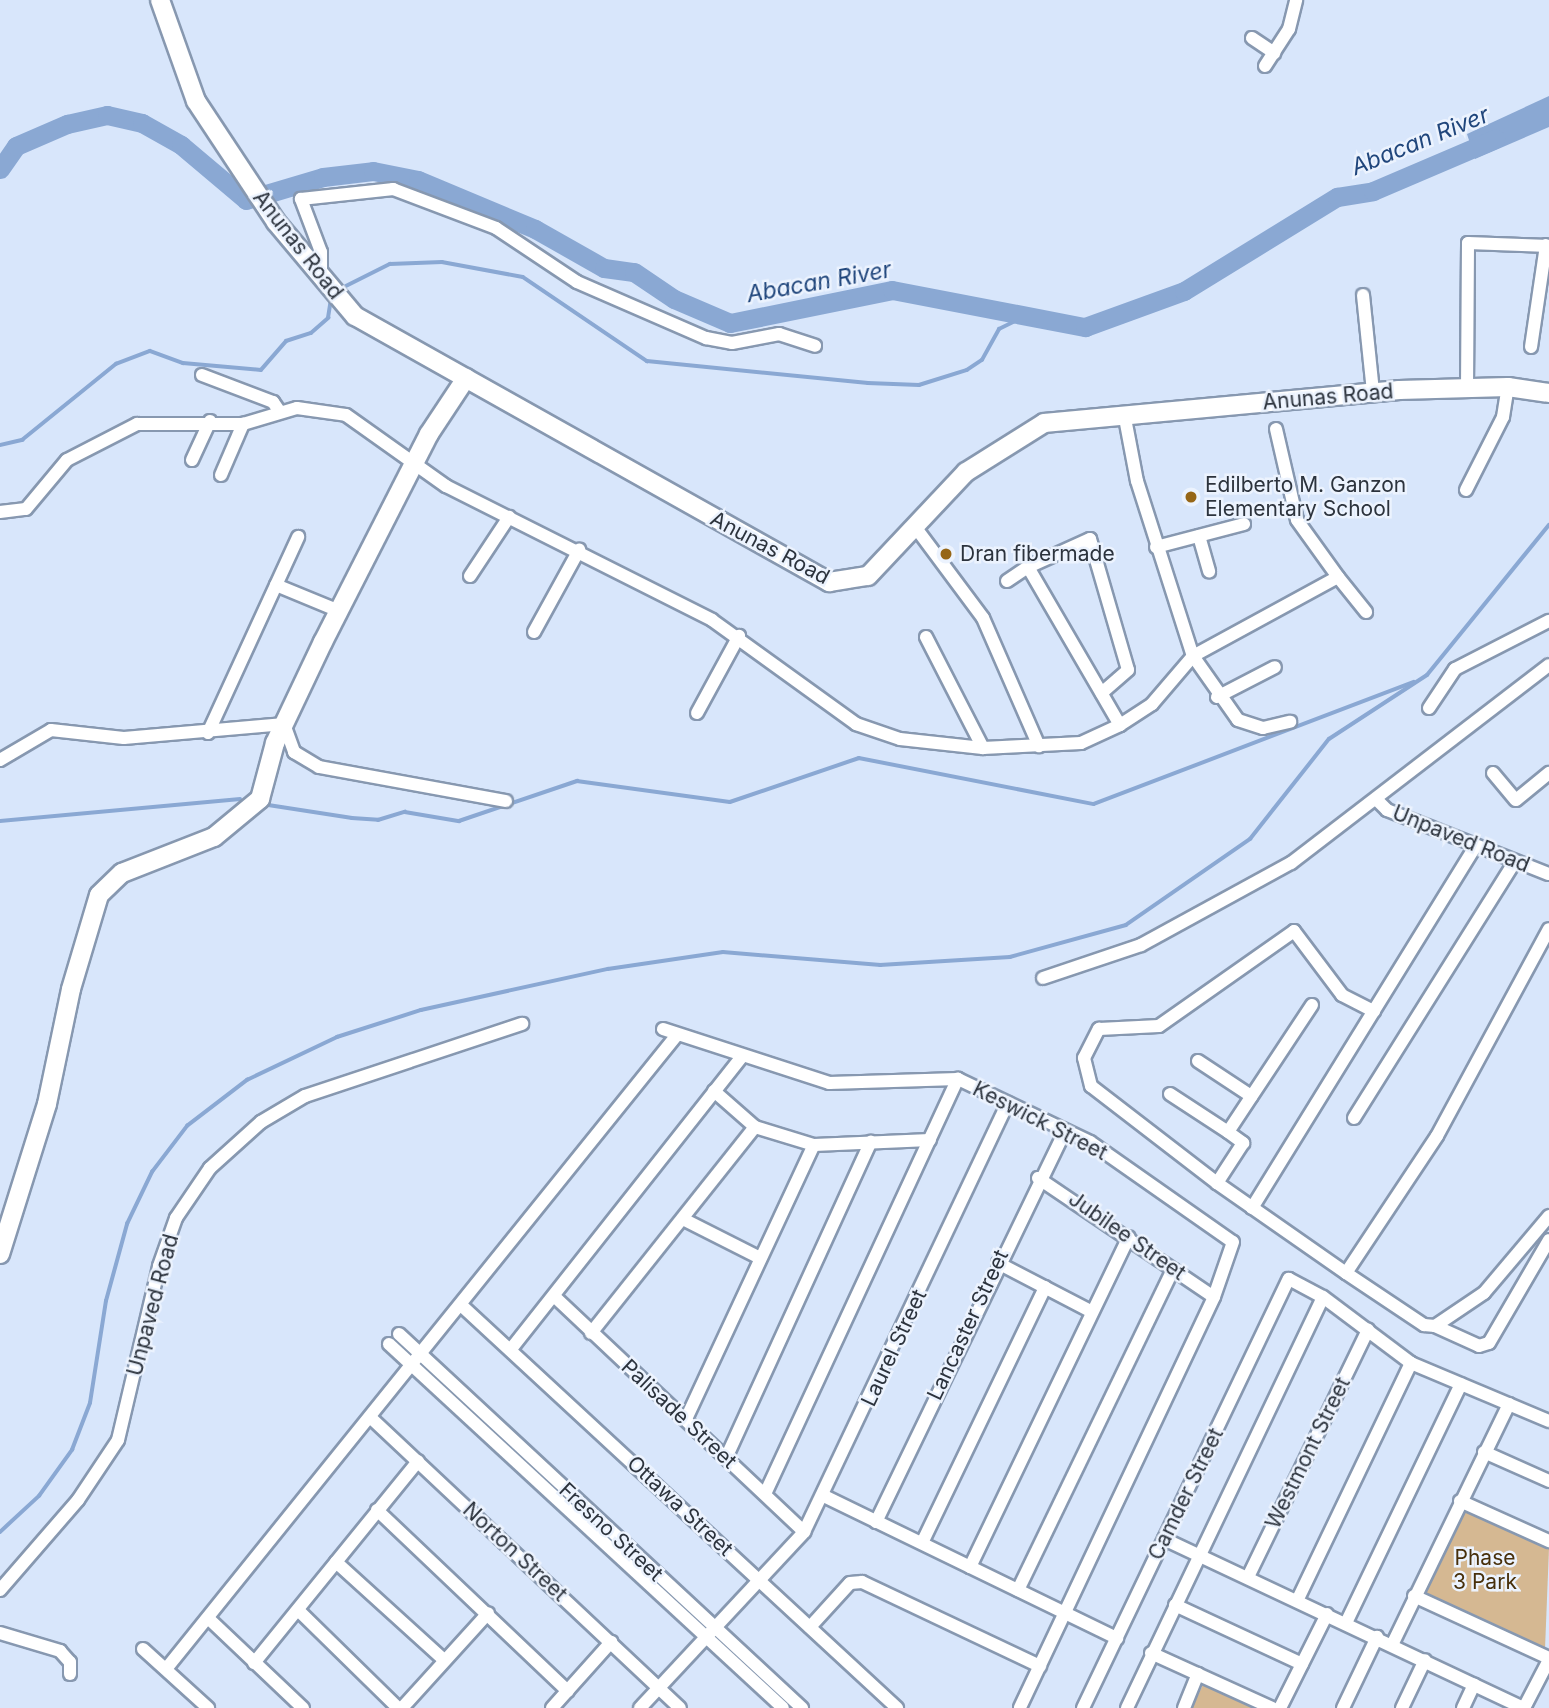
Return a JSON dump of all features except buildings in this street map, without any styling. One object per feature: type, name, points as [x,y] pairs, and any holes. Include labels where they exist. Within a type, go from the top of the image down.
[{"type":"street","name":"Anunas Road","points":[[160,0],[189,89],[276,222],[322,281],[364,323],[829,582],[868,576],[966,472],[1018,434],[1044,423],[1124,413],[1373,392],[1511,387],[1549,393]]},
{"type":"street","points":[[1265,65],[1274,52],[1296,0]]},
{"type":"street","points":[[1252,38],[1274,52]]},
{"type":"street","points":[[322,281],[321,252],[301,199],[393,189],[496,228],[577,282],[706,338],[733,342],[779,334],[815,346]]},
{"type":"street","points":[[1467,388],[1468,243],[1547,246],[1531,346]]},
{"type":"street","points":[[1363,295],[1373,392]]},
{"type":"street","points":[[202,375],[273,402],[280,412]]},
{"type":"street","points":[[0,1254],[47,1104],[71,989],[99,895],[122,873],[200,845],[250,811],[264,789],[284,724],[339,611],[413,465],[466,378]]},
{"type":"street","points":[[1466,490],[1503,417],[1511,387]]},
{"type":"street","points":[[0,512],[26,509],[67,460],[118,431],[167,421],[243,424],[280,412],[346,415],[413,465],[739,636],[856,724],[900,739],[983,748],[1081,743],[1121,725],[1152,704],[1193,656],[1338,577]]},
{"type":"street","points":[[1124,413],[1156,547],[1193,656],[1217,696],[1250,725],[1290,722]]},
{"type":"street","points":[[192,460],[210,421]]},
{"type":"street","points":[[221,475],[243,424]]},
{"type":"street","points":[[1276,429],[1297,520],[1366,612]]},
{"type":"street","points":[[470,576],[509,517]]},
{"type":"street","points":[[1156,547],[1244,524]]},
{"type":"street","points":[[916,528],[983,618],[1039,746]]},
{"type":"street","points":[[1199,536],[1209,572]]},
{"type":"street","points":[[208,733],[298,537]]},
{"type":"street","points":[[1007,581],[1028,567],[1090,539],[1128,670],[1102,693]]},
{"type":"street","points":[[534,632],[579,550]]},
{"type":"street","points":[[1028,567],[1121,725]]},
{"type":"street","points":[[276,585],[339,611]]},
{"type":"street","points":[[1429,708],[1455,669],[1549,621]]},
{"type":"street","points":[[697,713],[739,636]]},
{"type":"street","points":[[926,638],[983,748]]},
{"type":"street","points":[[1043,978],[1141,945],[1241,894],[1376,799],[1549,665]]},
{"type":"street","points":[[1217,696],[1275,667]]},
{"type":"street","points":[[0,760],[51,730],[124,738],[208,733],[284,724]]},
{"type":"street","points":[[284,724],[294,752],[319,767],[506,802]]},
{"type":"street","points":[[1493,773],[1516,800],[1549,773]]},
{"type":"street","name":"Unpaved Road","points":[[1376,799],[1387,810],[1514,863],[1549,874]]},
{"type":"street","points":[[1252,1208],[1475,847]]},
{"type":"street","points":[[1354,1118],[1514,863]]},
{"type":"street","points":[[1346,1273],[1437,1136],[1549,929]]},
{"type":"street","points":[[1374,1011],[1342,995],[1294,931],[1159,1026],[1097,1032],[1083,1068],[1091,1086],[1217,1184],[1424,1325],[1435,1326],[1479,1346],[1489,1343],[1549,1240]]},
{"type":"street","points":[[1228,1132],[1312,1005]]},
{"type":"street","name":"Unpaved Road","points":[[0,1590],[78,1500],[118,1440],[159,1266],[176,1218],[210,1168],[261,1122],[305,1096],[522,1024]]},
{"type":"street","name":"Keswick Street","points":[[663,1029],[676,1036],[829,1083],[958,1079],[1008,1103],[1065,1131],[1233,1242],[1214,1297]]},
{"type":"street","points":[[166,1669],[676,1036]]},
{"type":"street","points":[[511,1349],[555,1297],[742,1057]]},
{"type":"street","points":[[1198,1061],[1251,1096]]},
{"type":"street","points":[[765,1494],[958,1079]]},
{"type":"street","points":[[714,1091],[755,1127],[814,1144],[930,1140]]},
{"type":"street","points":[[1170,1094],[1243,1143],[1217,1184]]},
{"type":"street","name":"Laurel Street","points":[[639,1708],[804,1532],[824,1496],[1008,1103]]},
{"type":"street","points":[[592,1333],[685,1220],[755,1127]]},
{"type":"street","name":"Lancaster Street","points":[[876,1522],[1038,1178],[1065,1131]]},
{"type":"street","points":[[726,1458],[871,1142]]},
{"type":"street","points":[[686,1419],[730,1335],[760,1258],[814,1144]]},
{"type":"street","name":"Jubilee Street","points":[[1038,1178],[1214,1297]]},
{"type":"street","points":[[1435,1326],[1484,1293],[1549,1216]]},
{"type":"street","points":[[685,1220],[760,1258]]},
{"type":"street","points":[[970,1567],[1129,1237]]},
{"type":"street","points":[[998,1263],[1092,1312]]},
{"type":"street","points":[[1018,1590],[1173,1269]]},
{"type":"street","name":"Camder Street","points":[[1083,1708],[1289,1279],[1324,1297]]},
{"type":"street","points":[[922,1544],[1045,1287]]},
{"type":"street","name":"Palisade Street","points":[[555,1297],[804,1532]]},
{"type":"street","points":[[1020,1708],[1214,1297]]},
{"type":"street","points":[[1127,1708],[1151,1653],[1324,1297],[1411,1363],[1549,1421]]},
{"type":"street","name":"Ottawa Street","points":[[461,1305],[897,1708]]},
{"type":"street","name":"Westmont Street","points":[[1248,1577],[1368,1330]]},
{"type":"street","name":"Fresno Street","points":[[399,1334],[710,1632],[783,1708]]},
{"type":"street","name":"Fresno Street","points":[[389,1344],[710,1632],[802,1708]]},
{"type":"street","points":[[1297,1601],[1411,1363]]},
{"type":"street","points":[[1346,1623],[1461,1384]]},
{"type":"street","points":[[1392,1645],[1483,1452],[1509,1404]]},
{"type":"street","name":"Norton Street","points":[[370,1417],[680,1708]]},
{"type":"street","points":[[1483,1452],[1549,1481]]},
{"type":"street","points":[[254,1663],[418,1461]]},
{"type":"street","points":[[824,1496],[1117,1638]]},
{"type":"street","points":[[1460,1500],[1549,1541]]},
{"type":"street","points":[[377,1510],[488,1612],[568,1691]]},
{"type":"street","points":[[1164,1539],[1523,1708],[1549,1659],[1414,1596]]},
{"type":"street","points":[[336,1562],[444,1661]]},
{"type":"street","points":[[810,1627],[850,1584],[862,1582],[1040,1666]]},
{"type":"street","points":[[1175,1605],[1302,1664]]},
{"type":"street","points":[[298,1609],[400,1708],[488,1612]]},
{"type":"street","points":[[1280,1708],[1327,1614]]},
{"type":"street","points":[[208,1618],[303,1708]]},
{"type":"street","points":[[0,1633],[60,1651],[70,1662],[70,1674]]},
{"type":"street","points":[[1343,1708],[1377,1637]]},
{"type":"street","points":[[552,1708],[611,1642]]},
{"type":"street","points":[[142,1649],[208,1708]]},
{"type":"street","points":[[1151,1653],[1272,1708]]},
{"type":"street","points":[[1402,1708],[1425,1660]]},
{"type":"street","points":[[1184,1708],[1198,1674]]},
{"type":"street","points":[[1463,1708],[1474,1684]]},
{"type":"green space","name":"Phase 3 Park","points":[[1463,1507],[1549,1548],[1545,1649],[1419,1593]]},
{"type":"green space","points":[[1205,1680],[1257,1708],[1192,1708]]},
{"type":"water","points":[[1549,96],[1549,127],[1475,159],[1467,134]]},
{"type":"waterway","name":"Abacan River","points":[[0,169],[16,146],[67,124],[107,115],[142,123],[181,145],[246,200],[323,177],[373,171],[418,180],[535,229],[604,268],[634,272],[674,299],[730,323],[892,290],[1085,327],[1184,291],[1337,197],[1373,191],[1495,139]]},
{"type":"waterway","points":[[338,290],[390,264],[442,262],[523,277],[647,361],[868,383],[919,385],[967,370],[982,360],[999,329],[1024,317]]},
{"type":"waterway","points":[[0,445],[22,440],[116,364],[150,351],[183,363],[261,370],[286,341],[311,333],[328,318],[331,298]]},
{"type":"waterway","points":[[0,1532],[39,1496],[72,1450],[90,1403],[106,1301],[127,1224],[152,1172],[187,1126],[247,1080],[337,1037],[421,1010],[608,969],[723,952],[880,965],[1010,957],[1126,925],[1250,839],[1329,739],[1427,675],[1549,525]]},
{"type":"waterway","points":[[262,804],[352,818],[378,820],[405,812],[459,821],[577,781],[730,802],[859,758],[1094,804],[1413,682]]},
{"type":"waterway","points":[[0,821],[240,799]]},
{"type":"place","name":"Edilberto M. Ganzon Elementary School","points":[[1191,497]]},
{"type":"place","name":"Dran fibermade","points":[[946,554]]}]
